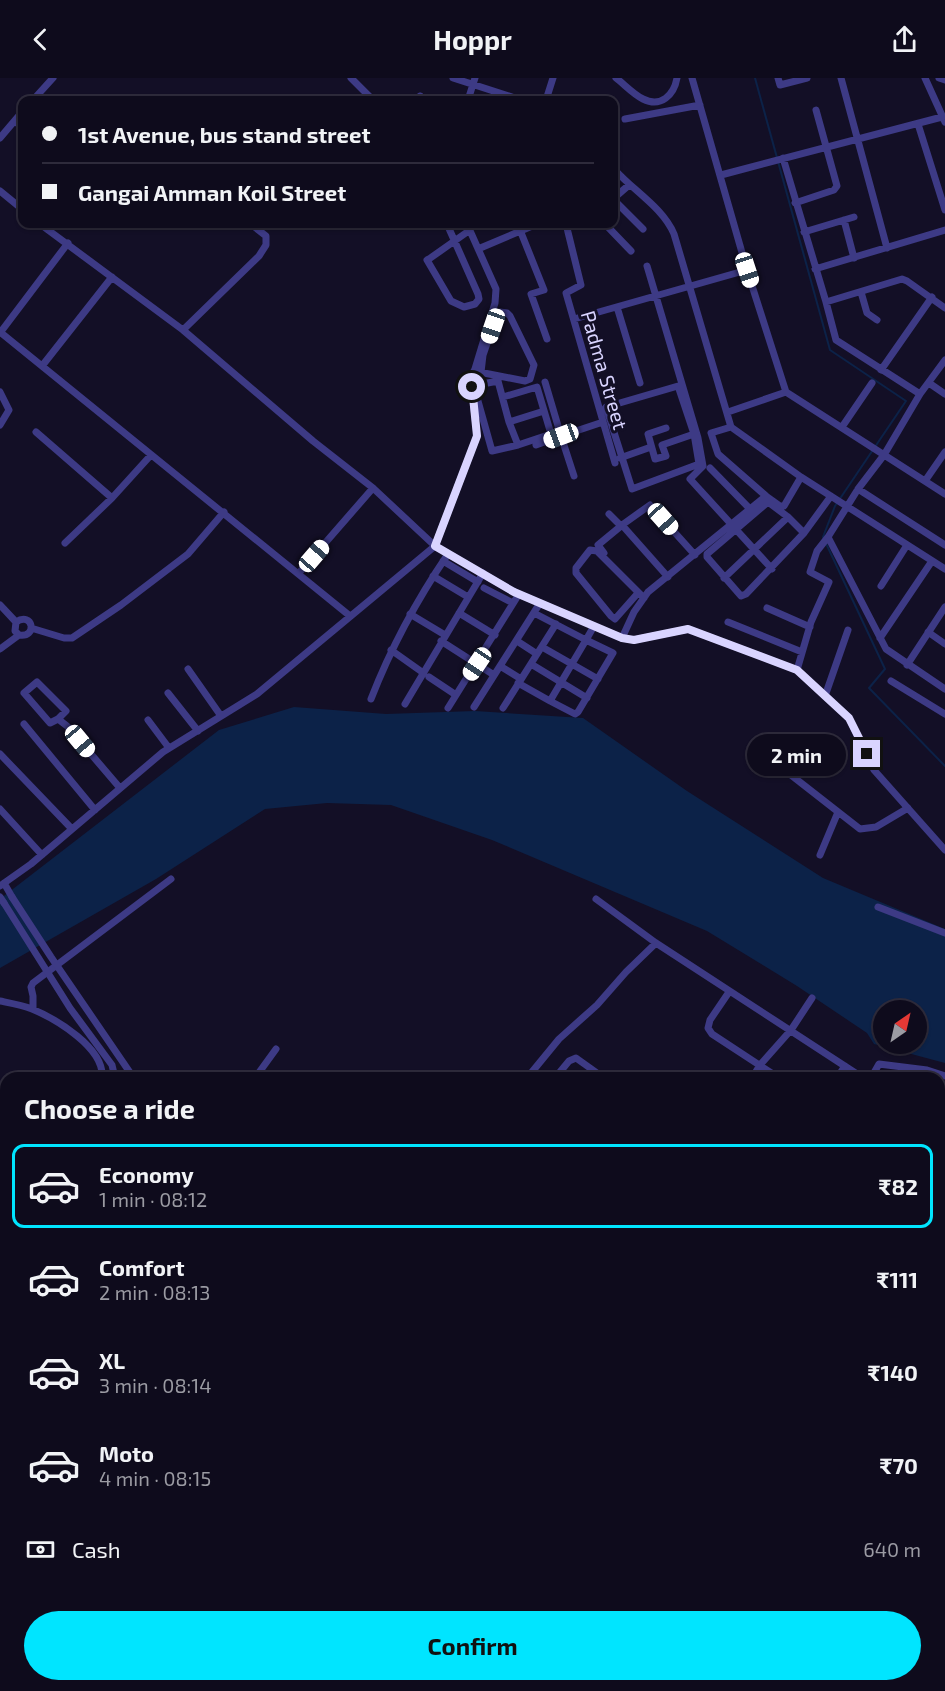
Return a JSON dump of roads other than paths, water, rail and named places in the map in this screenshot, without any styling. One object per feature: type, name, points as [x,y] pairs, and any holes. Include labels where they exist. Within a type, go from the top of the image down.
[{"type":"street","points":[[37,96],[53,78]]},
{"type":"street","points":[[351,78],[369,96]]},
{"type":"street","points":[[453,78],[474,81],[507,96]]},
{"type":"street","points":[[547,96],[553,78]]},
{"type":"street","points":[[616,78],[643,99],[654,101],[666,99],[675,90],[677,78]]},
{"type":"street","points":[[692,78],[747,270],[786,393],[945,494]]},
{"type":"street","points":[[778,78],[780,85],[807,78]]},
{"type":"street","points":[[841,78],[886,248]]},
{"type":"street","points":[[721,175],[918,124],[944,120],[925,78]]},
{"type":"street","points":[[939,78],[945,80]]},
{"type":"street","points":[[469,96],[474,81]]},
{"type":"street","points":[[935,101],[945,104]]},
{"type":"street","points":[[625,119],[700,105]]},
{"type":"street","points":[[795,203],[834,190],[837,186],[816,110]]},
{"type":"street","points":[[0,138],[18,117]]},
{"type":"street","points":[[15,120],[18,123]]},
{"type":"street","points":[[918,124],[945,210]]},
{"type":"street","points":[[783,159],[836,340],[920,394]]},
{"type":"street","points":[[618,173],[670,225],[731,427],[838,502],[945,569]]},
{"type":"street","points":[[618,195],[629,185]]},
{"type":"street","points":[[0,191],[18,206]]},
{"type":"street","points":[[618,203],[643,228]]},
{"type":"street","points":[[804,232],[854,217]]},
{"type":"street","points":[[844,220],[854,258]]},
{"type":"street","points":[[46,228],[183,330],[373,488],[435,546],[448,554],[519,594],[622,638],[634,640],[688,629],[797,670],[849,718],[874,770],[945,850]]},
{"type":"street","points":[[183,330],[259,256],[266,245],[266,236],[256,228]]},
{"type":"street","points":[[449,228],[455,240],[478,294],[477,301],[470,306],[459,306],[451,301],[428,260],[455,240],[468,228]]},
{"type":"street","points":[[130,1072],[2,885],[42,855],[170,748],[257,694],[435,546],[477,436],[473,386],[495,303],[496,290],[469,228]]},
{"type":"street","points":[[478,249],[521,228],[544,290],[531,294],[546,339]]},
{"type":"street","name":"Padma Street","points":[[567,228],[581,285],[566,293],[603,422],[617,460]]},
{"type":"street","points":[[609,228],[631,251]]},
{"type":"street","points":[[815,269],[945,230]]},
{"type":"street","points":[[68,243],[0,332],[350,616]]},
{"type":"street","points":[[647,266],[703,466],[690,479],[772,569]]},
{"type":"street","points":[[574,320],[747,270]]},
{"type":"street","points":[[42,366],[112,277]]},
{"type":"street","points":[[826,302],[902,279],[932,297],[945,308]]},
{"type":"street","points":[[861,292],[867,313],[877,320]]},
{"type":"street","points":[[882,370],[932,297]]},
{"type":"street","points":[[617,307],[640,383]]},
{"type":"street","points":[[478,372],[525,381],[530,379],[534,370],[534,365],[510,316],[500,312],[491,324]]},
{"type":"street","points":[[766,496],[707,554],[724,578],[738,594],[743,596],[772,569],[804,533],[838,502],[858,489],[945,360]]},
{"type":"street","points":[[473,386],[498,381],[518,445]]},
{"type":"street","points":[[545,382],[574,476]]},
{"type":"street","points":[[842,427],[872,383]]},
{"type":"street","points":[[929,383],[945,394]]},
{"type":"street","points":[[473,386],[492,451],[551,434],[537,387],[503,397]]},
{"type":"street","points":[[678,386],[696,436],[699,464],[633,489],[617,460],[606,407],[678,386]]},
{"type":"street","points":[[0,392],[9,410],[0,425]]},
{"type":"street","points":[[728,412],[786,393]]},
{"type":"street","points":[[509,422],[544,411]]},
{"type":"street","points":[[536,445],[603,422]]},
{"type":"street","points":[[666,428],[648,434],[655,459],[666,456],[662,445],[731,427]]},
{"type":"street","points":[[36,432],[112,498]]},
{"type":"street","points":[[711,433],[718,454],[780,506],[784,506],[801,477]]},
{"type":"street","points":[[617,460],[651,447]]},
{"type":"street","points":[[925,481],[945,452]]},
{"type":"street","points":[[65,543],[112,498],[151,455]]},
{"type":"street","points":[[710,468],[750,510]]},
{"type":"street","points":[[299,573],[373,488]]},
{"type":"street","points":[[858,489],[945,545]]},
{"type":"street","points":[[642,595],[594,550],[590,550],[576,568],[576,573],[615,619],[694,555],[768,502],[804,533]]},
{"type":"street","points":[[797,670],[810,627],[829,582],[810,572],[817,551],[826,540],[838,502]]},
{"type":"street","points":[[642,595],[598,545],[621,526],[650,505],[694,555]]},
{"type":"street","points":[[31,628],[64,638],[72,638],[188,555],[224,513]]},
{"type":"street","points":[[609,514],[668,577]]},
{"type":"street","points":[[724,578],[788,517]]},
{"type":"street","points":[[826,540],[886,649],[945,689]]},
{"type":"street","points":[[881,586],[907,545]]},
{"type":"street","points":[[371,699],[391,650],[410,614],[448,554]]},
{"type":"street","points":[[443,561],[478,582]]},
{"type":"street","points":[[880,638],[932,561]]},
{"type":"street","points":[[405,704],[426,675],[443,638],[483,573]]},
{"type":"street","points":[[433,576],[468,597]]},
{"type":"street","points":[[484,588],[513,603]]},
{"type":"street","points":[[448,708],[519,594]]},
{"type":"street","points":[[622,638],[642,595]]},
{"type":"street","points":[[474,707],[540,603]]},
{"type":"street","points":[[0,605],[16,622]]},
{"type":"street","points":[[767,608],[810,627]]},
{"type":"street","points":[[907,665],[945,608]]},
{"type":"street","points":[[459,613],[495,635]]},
{"type":"street","points":[[500,666],[550,701],[575,714],[587,698],[613,654],[534,613]]},
{"type":"street","points":[[410,614],[494,675]]},
{"type":"street","points":[[0,649],[19,635],[24,636],[29,633],[30,623],[26,619],[21,619],[14,626],[19,635]]},
{"type":"street","points":[[728,622],[802,652]]},
{"type":"street","points":[[502,708],[556,624]]},
{"type":"street","points":[[550,701],[594,627]]},
{"type":"street","points":[[825,696],[848,630]]},
{"type":"street","points":[[928,632],[945,644]]},
{"type":"street","points":[[517,641],[537,654]]},
{"type":"street","points":[[542,647],[598,679]]},
{"type":"street","points":[[391,650],[456,695]]},
{"type":"street","points":[[531,664],[587,698]]},
{"type":"street","points":[[188,669],[221,716]]},
{"type":"street","points":[[891,681],[945,714]]},
{"type":"street","points":[[36,682],[66,711],[58,719],[50,723],[24,693],[36,682]]},
{"type":"street","points":[[168,693],[198,730]]},
{"type":"street","points":[[58,719],[67,726],[120,788]]},
{"type":"street","points":[[148,720],[170,748]]},
{"type":"street","points":[[24,724],[94,810]]},
{"type":"street","points":[[0,754],[72,829]]},
{"type":"street","points":[[773,761],[860,829],[876,827],[908,808]]},
{"type":"street","points":[[0,809],[42,855]]},
{"type":"street","points":[[820,855],[838,812]]},
{"type":"street","points":[[33,1009],[31,987],[33,983],[171,879]]},
{"type":"street","points":[[596,899],[729,992],[854,1072]]},
{"type":"street","points":[[2,900],[70,1008],[112,1065],[114,1072]]},
{"type":"street","points":[[878,907],[945,933]]},
{"type":"street","points":[[532,1072],[560,1039],[597,1005],[656,943]]},
{"type":"street","points":[[729,992],[710,1020],[708,1028],[712,1034],[770,1072]]},
{"type":"street","points":[[756,1072],[791,1030],[813,998]]},
{"type":"street","points":[[0,1001],[33,1009],[86,1043],[96,1057],[101,1072]]},
{"type":"street","points":[[259,1072],[276,1049]]},
{"type":"street","points":[[560,1072],[569,1061],[576,1058],[596,1072]]},
{"type":"street","points":[[874,1072],[879,1064],[933,1072]]},
{"type":"street","points":[[841,1072],[845,1066]]},
{"type":"water","points":[[294,707],[386,714],[475,711],[583,718],[687,791],[823,878],[945,929],[945,1063],[911,1054],[927,1054],[927,1000],[873,1000],[873,1042],[867,1033],[797,986],[707,931],[492,840],[391,805],[327,803],[265,809],[156,879],[0,968],[0,899],[219,730]]},
{"type":"waterway","points":[[755,78],[830,350],[906,401],[835,506],[823,537],[885,669],[869,688],[945,766]]}]
